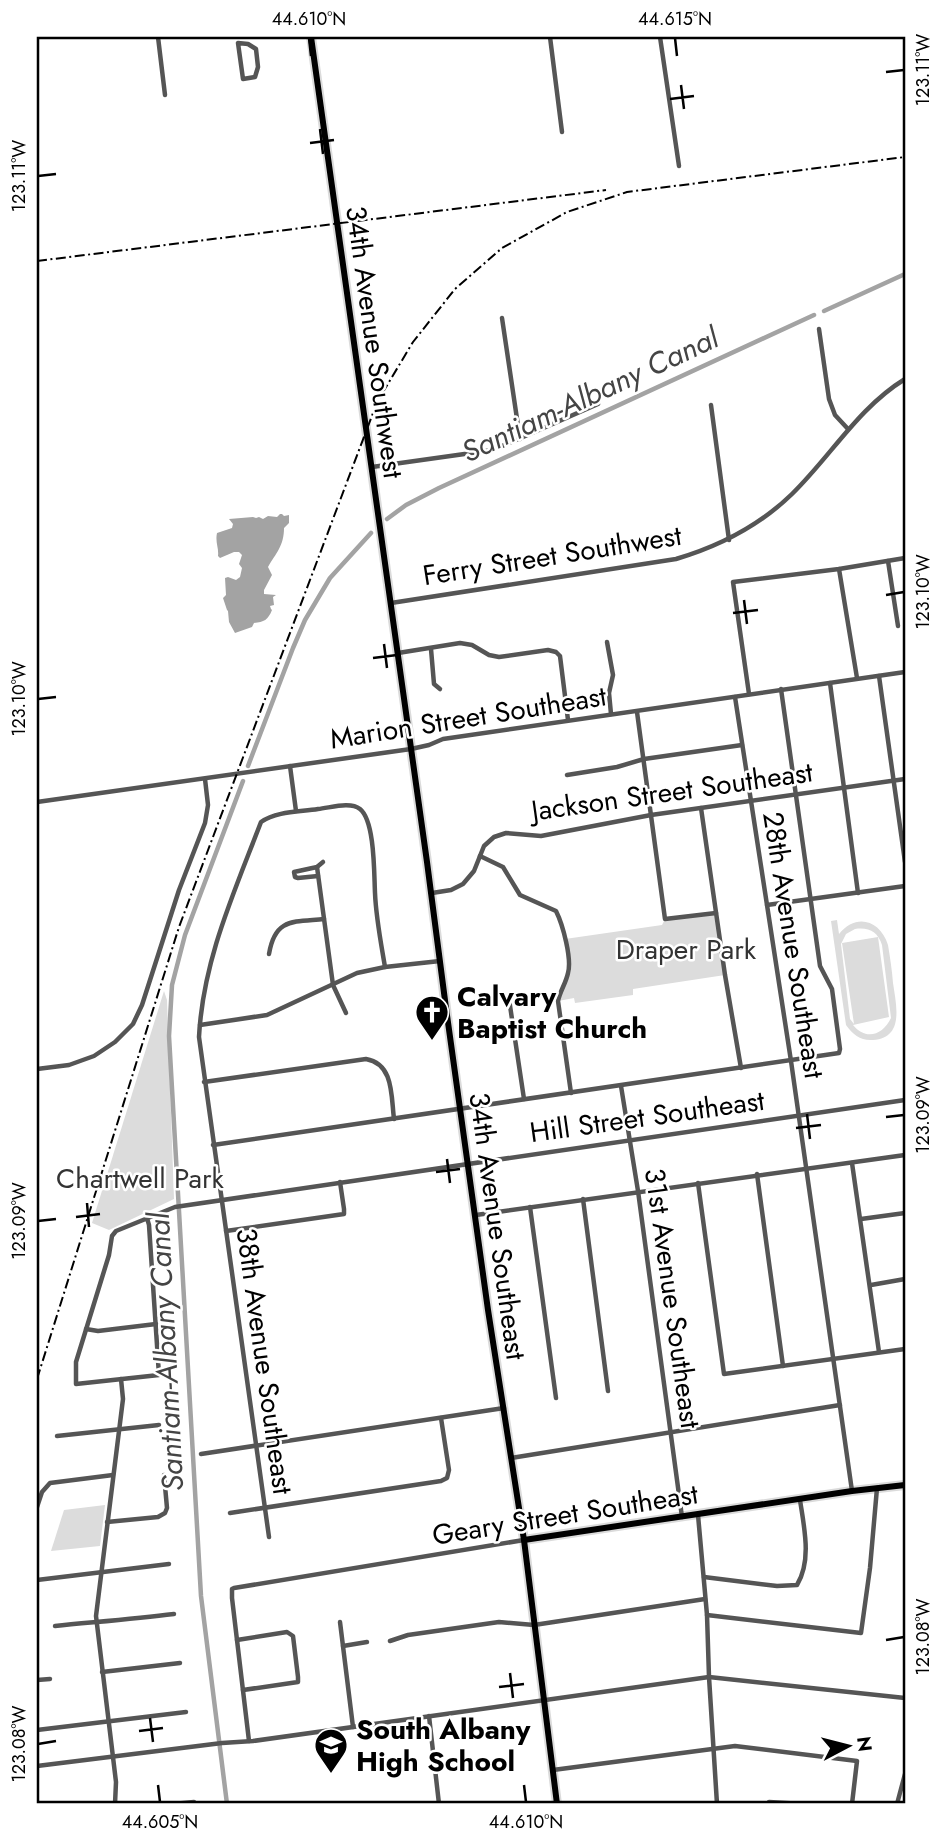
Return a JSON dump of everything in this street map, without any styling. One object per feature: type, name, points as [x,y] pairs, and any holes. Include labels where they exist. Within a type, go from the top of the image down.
[{"type":"main road","name":"34th Avenue Southwest","points":[[311,37],[398,653]]},
{"type":"main road","name":"34th Avenue Southeast","points":[[398,653],[524,1540],[557,1804]]},
{"type":"main road","name":"Geary Street Southeast","points":[[524,1540],[905,1485]]},
{"type":"street","points":[[158,37],[165,95]]},
{"type":"street","points":[[550,37],[562,132]]},
{"type":"street","points":[[660,37],[679,166]]},
{"type":"street","points":[[238,40],[256,49],[258,67],[255,77],[243,79],[238,40]]},
{"type":"street","points":[[502,318],[520,439]]},
{"type":"street","points":[[819,329],[828,399],[835,415],[848,429]]},
{"type":"street","name":"Ferry Street Southwest","points":[[391,603],[676,559],[729,540],[761,521],[793,493],[848,429],[872,405],[905,379]]},
{"type":"street","points":[[371,467],[487,451],[598,404]]},
{"type":"street","points":[[711,405],[729,540]]},
{"type":"street","points":[[749,694],[733,582],[905,558]]},
{"type":"street","points":[[888,561],[898,626]]},
{"type":"street","points":[[839,569],[857,679]]},
{"type":"street","points":[[607,642],[613,675],[609,693],[611,714]]},
{"type":"street","points":[[398,653],[460,643],[472,645],[489,655],[499,657],[548,650],[556,652],[560,656],[568,720]]},
{"type":"street","points":[[430,649],[434,684],[440,689]]},
{"type":"street","name":"Marion Street Southeast","points":[[37,802],[411,749],[443,739],[905,672]]},
{"type":"street","points":[[879,676],[905,862]]},
{"type":"street","points":[[830,683],[858,892]]},
{"type":"street","points":[[214,1145],[839,1053],[832,989],[820,966],[781,689]]},
{"type":"street","name":"28th Avenue Southeast","points":[[735,696],[791,1061],[852,1491]]},
{"type":"street","points":[[637,712],[665,919],[716,913]]},
{"type":"street","points":[[567,775],[617,767],[643,759],[742,745]]},
{"type":"street","points":[[290,766],[296,811],[349,805],[359,808],[366,818],[385,967]]},
{"type":"street","points":[[37,1069],[69,1065],[94,1056],[115,1042],[133,1024],[205,823],[208,805],[205,779]]},
{"type":"street","name":"Jackson Street Southeast","points":[[432,893],[451,890],[463,884],[474,871],[484,846],[506,833],[541,836],[651,815],[905,779]]},
{"type":"street","points":[[701,808],[741,1068]]},
{"type":"street","name":"38th Avenue Southeast","points":[[269,1537],[199,1037],[203,992],[215,945],[261,822],[271,816],[296,811]]},
{"type":"street","points":[[480,856],[503,867],[520,895],[556,912],[563,926],[569,972],[558,1000],[571,1093]]},
{"type":"street","points":[[318,876],[298,878],[294,875],[296,870],[317,867],[323,862]]},
{"type":"street","points":[[317,867],[333,985],[346,1013]]},
{"type":"street","points":[[767,905],[905,886]]},
{"type":"street","points":[[270,954],[274,934],[281,927],[291,922],[324,919]]},
{"type":"street","points":[[200,1025],[267,1015],[357,973],[441,961]]},
{"type":"street","points":[[509,999],[524,1099]]},
{"type":"street","points":[[204,1082],[374,1060],[381,1064],[389,1078],[394,1119]]},
{"type":"street","name":"31st Avenue Southeast","points":[[621,1086],[638,1191],[682,1517]]},
{"type":"street","name":"Hill Street Southeast","points":[[121,1379],[76,1384],[76,1362],[109,1255],[112,1236],[116,1231],[174,1207],[905,1100]]},
{"type":"street","points":[[476,1214],[905,1155]]},
{"type":"street","points":[[852,1163],[879,1352]]},
{"type":"street","points":[[757,1174],[783,1366]]},
{"type":"street","points":[[226,1231],[344,1214],[340,1182]]},
{"type":"street","points":[[698,1183],[724,1374],[905,1349]]},
{"type":"street","points":[[583,1199],[608,1391]]},
{"type":"street","points":[[530,1207],[556,1398]]},
{"type":"street","points":[[861,1219],[905,1213]]},
{"type":"street","points":[[115,1804],[117,1793],[97,1623],[123,1399],[121,1379],[159,1375],[147,1218]]},
{"type":"street","points":[[871,1285],[905,1279]]},
{"type":"street","points":[[86,1329],[98,1331],[156,1324]]},
{"type":"street","points":[[511,1458],[840,1405]]},
{"type":"street","points":[[201,1454],[504,1408]]},
{"type":"street","points":[[230,1513],[447,1478],[449,1470],[441,1418]]},
{"type":"street","points":[[58,1436],[159,1425]]},
{"type":"street","points":[[37,1507],[42,1492],[50,1483],[113,1475]]},
{"type":"street","points":[[107,1522],[158,1517],[165,1513],[167,1508],[164,1475]]},
{"type":"street","points":[[707,1615],[862,1633],[877,1488]]},
{"type":"street","points":[[704,1577],[777,1586],[797,1585],[805,1554],[806,1537],[800,1500]]},
{"type":"street","points":[[698,1515],[707,1615],[717,1804]]},
{"type":"street","name":"Geary Street Southeast","points":[[237,1640],[232,1589],[524,1540]]},
{"type":"street","points":[[37,1580],[169,1564]]},
{"type":"street","points":[[390,1641],[408,1635],[499,1622],[534,1625],[705,1599]]},
{"type":"street","points":[[55,1626],[174,1614]]},
{"type":"street","points":[[340,1622],[353,1727]]},
{"type":"street","points":[[243,1690],[298,1682],[291,1633],[237,1640],[249,1741]]},
{"type":"street","points":[[343,1646],[367,1642]]},
{"type":"street","points":[[102,1672],[180,1663]]},
{"type":"street","points":[[37,1766],[249,1741],[709,1677],[905,1698]]},
{"type":"street","points":[[37,1680],[50,1679]]},
{"type":"street","points":[[37,1730],[186,1712]]},
{"type":"street","points":[[429,1716],[439,1804]]},
{"type":"street","points":[[553,1770],[735,1746],[857,1760],[852,1804]]},
{"type":"street","points":[[897,1804],[905,1774]]},
{"type":"street","points":[[173,1804],[194,1802]]},
{"type":"street","points":[[769,1803],[803,1804]]},
{"type":"green space","name":"Draper Park","points":[[716,913],[725,975],[633,989],[633,995],[575,1003],[574,998],[558,1001],[569,972],[565,939],[662,925],[665,919]]},
{"type":"green space","points":[[837,920],[839,934],[853,923],[867,922],[884,936],[888,945],[896,1010],[894,1027],[883,1038],[861,1038],[846,1025],[831,921]],"holes":[[[855,929],[869,930],[878,937],[842,943],[854,1024],[850,1019],[841,944],[846,934]],[[878,937],[891,1018],[884,1029],[869,1034],[853,1025],[889,1017]]]},
{"type":"green space","name":"Chartwell Park","points":[[164,991],[167,1000],[174,1199],[109,1230],[92,1223]]},
{"type":"green space","points":[[105,1505],[100,1546],[51,1551],[64,1510]]},
{"type":"shaded area","points":[[280,514],[289,515],[289,523],[284,528],[281,545],[268,567],[272,575],[264,590],[264,594],[276,595],[273,597],[274,605],[270,606],[272,610],[265,620],[235,633],[229,622],[223,598],[226,595],[225,578],[236,580],[240,577],[242,568],[239,564],[242,555],[234,552],[220,558],[217,533],[232,528],[233,524],[229,519],[263,519]]},
{"type":"waterway","name":"Santiam-Albany Canal","points":[[824,311],[905,274]]},
{"type":"waterway","name":"Santiam-Albany Canal","points":[[387,519],[406,505],[439,488],[814,315]]},
{"type":"waterway","name":"Santiam-Albany Canal","points":[[248,766],[305,620],[330,578],[371,533]]},
{"type":"waterway","name":"Santiam-Albany Canal","points":[[227,1804],[201,1596],[169,1036],[172,985],[185,935],[243,781]]},
{"type":"railway","points":[[37,1379],[179,927],[373,413],[413,342],[455,289],[502,248],[567,212],[627,192],[905,157]]},
{"type":"railway","points":[[37,261],[606,190]]},
{"type":"place","name":"Calvary Baptist Church","points":[[432,1042]]},
{"type":"place","name":"South Albany High School","points":[[331,1775]]}]
